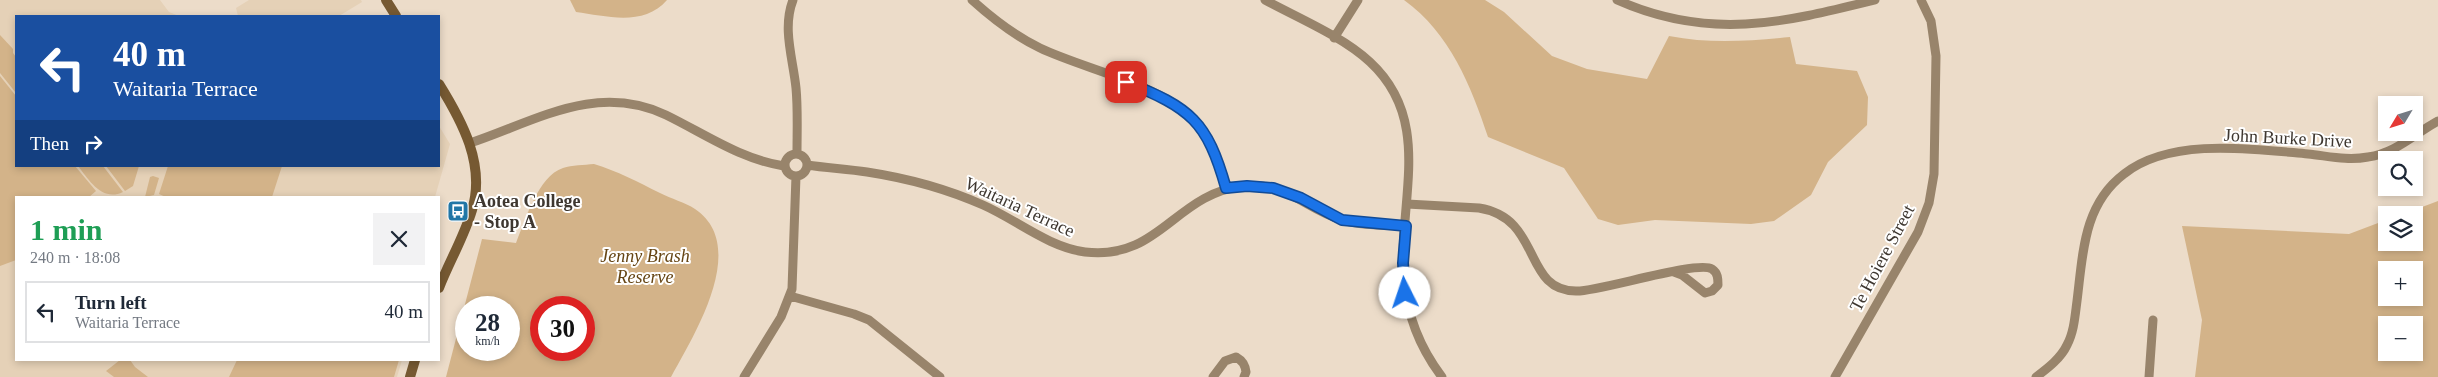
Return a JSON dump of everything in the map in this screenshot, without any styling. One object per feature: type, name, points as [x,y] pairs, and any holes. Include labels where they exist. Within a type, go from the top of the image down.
[{"type":"street","points":[[386,0],[395,15]]},
{"type":"street","points":[[793,0],[788,19],[788,37],[796,88],[797,153]]},
{"type":"street","points":[[972,0],[1000,24],[1027,41],[1159,95],[1186,112],[1206,133],[1213,146],[1226,188]]},
{"type":"street","points":[[1265,0],[1334,38],[1370,62],[1397,98],[1408,134],[1404,277],[1408,307],[1418,338],[1442,377]]},
{"type":"street","points":[[1334,38],[1358,0]]},
{"type":"street","points":[[1617,0],[1663,17],[1697,24],[1729,26],[1777,22],[1875,0]]},
{"type":"street","name":"Te Hoiere Street","points":[[1835,377],[1918,232],[1929,203],[1934,174],[1936,56],[1931,21],[1922,0]]},
{"type":"street","points":[[440,86],[461,122],[470,143],[476,181],[473,209],[440,286]]},
{"type":"street","points":[[470,143],[572,106],[614,102],[648,108],[741,154],[784,166],[789,174],[796,176],[803,174],[807,165],[805,159],[797,153]]},
{"type":"street","name":"John Burke Drive","points":[[2036,377],[2057,359],[2071,336],[2084,242],[2099,200],[2113,183],[2138,164],[2170,153],[2234,149],[2339,158],[2364,158],[2379,155],[2402,145],[2438,121]]},
{"type":"street","points":[[784,166],[788,156],[797,153]]},
{"type":"street","name":"Waitaria Terrace","points":[[807,165],[867,172],[942,190],[982,205],[1060,245],[1100,253],[1132,246],[1147,240],[1194,203],[1226,188],[1247,186],[1273,188],[1301,198],[1342,220],[1406,226]]},
{"type":"street","points":[[744,377],[781,317],[790,296],[794,271],[796,176]]},
{"type":"street","points":[[1407,204],[1479,208],[1490,210],[1507,218],[1520,231],[1544,277],[1563,289],[1584,290],[1674,272],[1705,266],[1712,269],[1718,277],[1718,285],[1712,291],[1705,293],[1682,275],[1674,272]]},
{"type":"street","points":[[790,296],[854,314],[868,320],[940,377]]},
{"type":"street","points":[[2149,377],[2153,320]]},
{"type":"street","points":[[1213,377],[1225,361],[1236,357],[1242,360],[1245,366],[1246,372],[1244,377]]},
{"type":"street","points":[[410,377],[415,361]]},
{"type":"shaded area","points":[[0,0],[160,0],[169,12],[176,15],[15,15],[15,167],[440,167],[440,128],[450,144],[435,196],[15,196],[15,361],[402,361],[397,377],[0,377]]},
{"type":"shaded area","points":[[249,0],[361,0],[362,2],[341,15],[238,15],[236,8]]},
{"type":"green space","points":[[570,0],[667,0],[647,14],[624,18],[576,12]]},
{"type":"green space","points":[[1404,0],[1485,0],[1504,12],[1552,56],[1587,69],[1647,79],[1669,36],[1714,41],[1745,41],[1790,37],[1796,64],[1857,71],[1868,97],[1867,125],[1828,162],[1811,195],[1774,221],[1751,224],[1655,220],[1618,225],[1598,219],[1564,168],[1488,137],[1466,80],[1446,44],[1420,13]]},
{"type":"green space","points":[[0,35],[13,49],[15,56],[15,92],[0,73]]},
{"type":"green space","points":[[0,76],[15,95],[15,167],[76,167],[96,191],[90,196],[15,196],[15,260],[0,266]]},
{"type":"green space","name":"Jenny Brash Reserve","points":[[594,164],[619,173],[687,204],[695,209],[711,225],[718,245],[718,267],[712,291],[703,315],[671,377],[446,377],[455,342],[455,361],[520,361],[520,296],[467,296],[482,239],[516,243],[528,212],[546,180],[563,168]]},
{"type":"green space","points":[[79,167],[104,167],[123,192],[109,194],[102,192]]},
{"type":"green space","points":[[107,167],[139,167],[133,186],[125,191]]},
{"type":"green space","points":[[168,167],[282,167],[272,196],[164,196],[159,194]]},
{"type":"green space","points":[[150,177],[159,178],[154,195],[145,196]]},
{"type":"green space","points":[[2438,201],[2438,377],[2195,377],[2202,320],[2182,226],[2349,234],[2378,223],[2378,251],[2423,251],[2423,207]]},
{"type":"green space","points":[[119,361],[131,361],[148,377],[114,377],[106,371]]},
{"type":"green space","points":[[237,361],[399,361],[394,377],[229,377]]},
{"type":"place","name":"Aotea College - Stop A","points":[[458,211]]},
{"type":"route","points":[[1126,82],[1174,103],[1196,122],[1206,133],[1213,146],[1226,188],[1260,186],[1273,188],[1301,198],[1330,216],[1342,220],[1359,224],[1406,226],[1403,263],[1405,293]]}]
